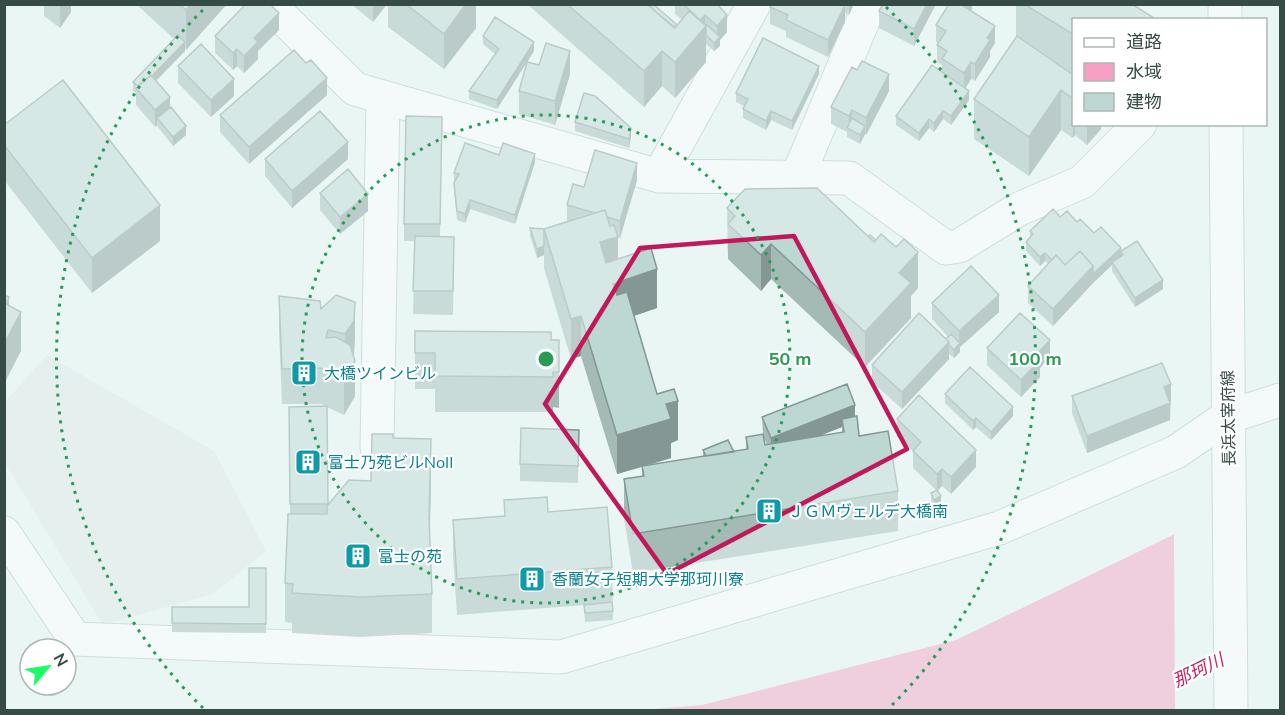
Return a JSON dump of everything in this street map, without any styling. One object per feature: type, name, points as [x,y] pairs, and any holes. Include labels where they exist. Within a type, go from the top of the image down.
[{"type":"street","points":[[269,4],[355,90],[659,176],[849,178],[946,248],[959,246],[1019,209],[1082,182],[1138,126]]},
{"type":"street","points":[[659,176],[754,4]]},
{"type":"street","points":[[797,178],[870,4]]},
{"type":"street","points":[[377,448],[383,97]]},
{"type":"street","name":"長浜太宰府線","points":[[1226,126],[1231,711]]},
{"type":"street","points":[[4,533],[75,639],[561,657],[999,528],[1228,430],[1281,400]]},
{"type":"highlighted area","points":[[794,236],[907,449],[667,574],[545,404],[640,248]]},
{"type":"shaded area","points":[[47,355],[214,451],[266,551],[213,594],[103,625],[5,463],[5,402]]},
{"type":"water","name":"那珂川","points":[[1280,483],[1280,710],[641,710],[702,705],[956,640]]},
{"type":"pier","points":[[1280,480],[1280,710],[1175,710],[1174,531]]},
{"type":"building","points":[[179,4],[191,4],[186,10]]},
{"type":"building","points":[[246,4],[270,4],[279,13],[254,38],[258,42],[244,56],[237,49],[233,53],[215,36]]},
{"type":"building","points":[[406,4],[466,4],[444,34]]},
{"type":"building","points":[[567,4],[647,4],[675,28],[689,11],[706,26],[675,62],[662,51],[644,71]]},
{"type":"building","points":[[647,4],[653,4],[676,24],[673,27]]},
{"type":"building","points":[[683,4],[717,4],[727,15],[717,26],[705,15],[700,20]]},
{"type":"building","points":[[771,4],[845,5],[828,40],[786,20],[788,15],[770,7]]},
{"type":"building","points":[[883,4],[927,4],[914,29],[879,11]]},
{"type":"building","points":[[949,4],[960,4],[995,26],[987,38],[990,40],[975,64],[971,62],[964,73],[942,59],[947,51],[937,45],[946,31],[936,25]]},
{"type":"building","points":[[1024,4],[1132,4],[1154,18],[1072,18],[1072,34]]},
{"type":"building","points":[[495,17],[534,42],[497,100],[469,91],[499,49],[483,36]]},
{"type":"building","points":[[706,24],[720,37],[714,43],[706,35]]},
{"type":"building","points":[[178,35],[185,42],[152,76],[138,86],[133,82]]},
{"type":"building","points":[[1017,36],[1072,74],[1072,98],[1061,90],[1029,137],[974,99]]},
{"type":"building","points":[[763,38],[819,66],[792,121],[771,111],[766,121],[743,109],[748,99],[736,93]]},
{"type":"building","points":[[546,43],[570,51],[555,101],[519,91],[527,62],[539,65]]},
{"type":"building","points":[[201,44],[234,79],[211,100],[178,66]]},
{"type":"building","points":[[294,50],[306,63],[311,60],[327,78],[249,147],[220,115]]},
{"type":"building","points":[[862,61],[889,74],[866,118],[852,110],[849,116],[831,107],[852,67],[857,70]]},
{"type":"building","points":[[932,65],[969,91],[951,116],[943,111],[934,123],[929,119],[919,133],[896,116]]},
{"type":"building","points":[[151,75],[170,97],[155,110],[136,88]]},
{"type":"building","points":[[63,80],[160,205],[92,258],[4,145],[4,125]]},
{"type":"building","points":[[584,93],[595,96],[631,128],[629,139],[575,122]]},
{"type":"building","points":[[171,107],[186,126],[173,137],[157,118]]},
{"type":"building","points":[[320,111],[348,142],[292,191],[265,159]]},
{"type":"building","points":[[406,116],[442,117],[440,224],[404,224]]},
{"type":"building","points":[[852,118],[865,126],[860,135],[847,128]]},
{"type":"building","points":[[465,143],[499,155],[503,143],[535,154],[515,215],[470,200],[465,214],[457,211],[454,183],[459,174],[454,173]]},
{"type":"building","points":[[595,150],[637,163],[620,221],[607,217],[605,210],[595,213],[567,205],[573,184],[584,187]]},
{"type":"building","points":[[348,169],[368,194],[340,217],[320,193]]},
{"type":"building","points":[[817,188],[874,242],[881,234],[896,247],[904,239],[918,252],[899,273],[911,283],[865,332],[771,244],[761,255],[728,224],[735,216],[727,208],[745,189]]},
{"type":"building","points":[[1053,209],[1060,217],[1067,211],[1077,222],[1080,219],[1094,233],[1101,227],[1121,248],[1093,274],[1093,266],[1080,251],[1065,265],[1056,255],[1052,260],[1045,253],[1040,257],[1026,242],[1033,234],[1030,231]]},
{"type":"building","points":[[605,210],[610,226],[614,225],[618,237],[600,242],[606,263],[651,248],[657,269],[613,284],[617,295],[627,292],[657,394],[674,389],[678,401],[666,404],[671,419],[617,435],[581,316],[571,319],[544,229]]},
{"type":"building","points":[[530,228],[544,229],[544,246],[537,249]]},
{"type":"building","points":[[415,236],[454,237],[453,291],[413,291]]},
{"type":"building","points":[[1137,241],[1163,280],[1135,298],[1112,262],[1123,255],[1121,251]]},
{"type":"building","points":[[1080,251],[1093,266],[1053,309],[1028,286],[1056,255],[1065,265]]},
{"type":"building","points":[[971,266],[999,295],[959,331],[932,303]]},
{"type":"building","points":[[4,295],[9,297],[6,304],[21,312],[4,344]]},
{"type":"building","points":[[336,295],[355,302],[354,321],[345,334],[328,330],[326,338],[336,337],[350,345],[355,361],[344,379],[321,368],[282,369],[279,296],[320,301],[321,309]]},
{"type":"building","points":[[919,313],[949,342],[902,392],[872,365]]},
{"type":"building","points":[[1020,313],[1050,340],[1035,356],[1040,360],[1021,380],[987,348]]},
{"type":"building","points":[[415,331],[551,332],[551,340],[559,340],[559,372],[553,372],[553,377],[435,376],[435,353],[415,353]]},
{"type":"building","points":[[951,334],[960,343],[954,350],[946,339]]},
{"type":"building","points":[[1162,363],[1171,384],[1164,387],[1170,403],[1087,436],[1072,396]]},
{"type":"building","points":[[970,367],[1013,407],[991,432],[976,418],[973,421],[945,394]]},
{"type":"building","points":[[847,384],[855,405],[771,438],[762,417]]},
{"type":"building","points":[[919,395],[976,450],[951,477],[942,469],[937,474],[913,451],[921,442],[897,419]]},
{"type":"building","name":"富士乃苑ビルNoII","points":[[327,406],[328,504],[290,504],[289,407]]},
{"type":"building","points":[[857,416],[859,436],[888,431],[898,491],[633,534],[624,479],[644,476],[642,466],[748,449],[746,437],[763,434],[765,445],[844,432],[842,419]]},
{"type":"building","points":[[521,428],[579,430],[578,466],[520,464]]},
{"type":"building","name":"富士の苑","points":[[372,434],[393,434],[393,438],[431,439],[429,519],[432,594],[360,597],[292,593],[293,584],[285,583],[288,514],[327,514],[327,506],[349,480],[371,481]]},
{"type":"building","points":[[728,440],[734,452],[706,456],[703,450]]},
{"type":"building","points":[[937,490],[941,496],[934,500],[931,493]]},
{"type":"building","points":[[547,497],[548,512],[607,507],[612,567],[457,579],[453,520],[505,516],[504,500]]},
{"type":"building","points":[[249,568],[266,568],[266,624],[172,623],[172,607],[249,607]]},
{"type":"building","points":[[612,602],[613,611],[585,613],[584,605]]},
{"type":"place","name":"大橋ツインビル","points":[[304,373]]},
{"type":"place","name":"富士乃苑ビルNoII","points":[[308,462]]},
{"type":"place","name":"ＪＧＭヴェルデ大橋南","points":[[769,511]]},
{"type":"place","name":"富士の苑","points":[[358,556]]},
{"type":"place","name":"香蘭女子短期大学那珂川寮","points":[[532,579]]}]
